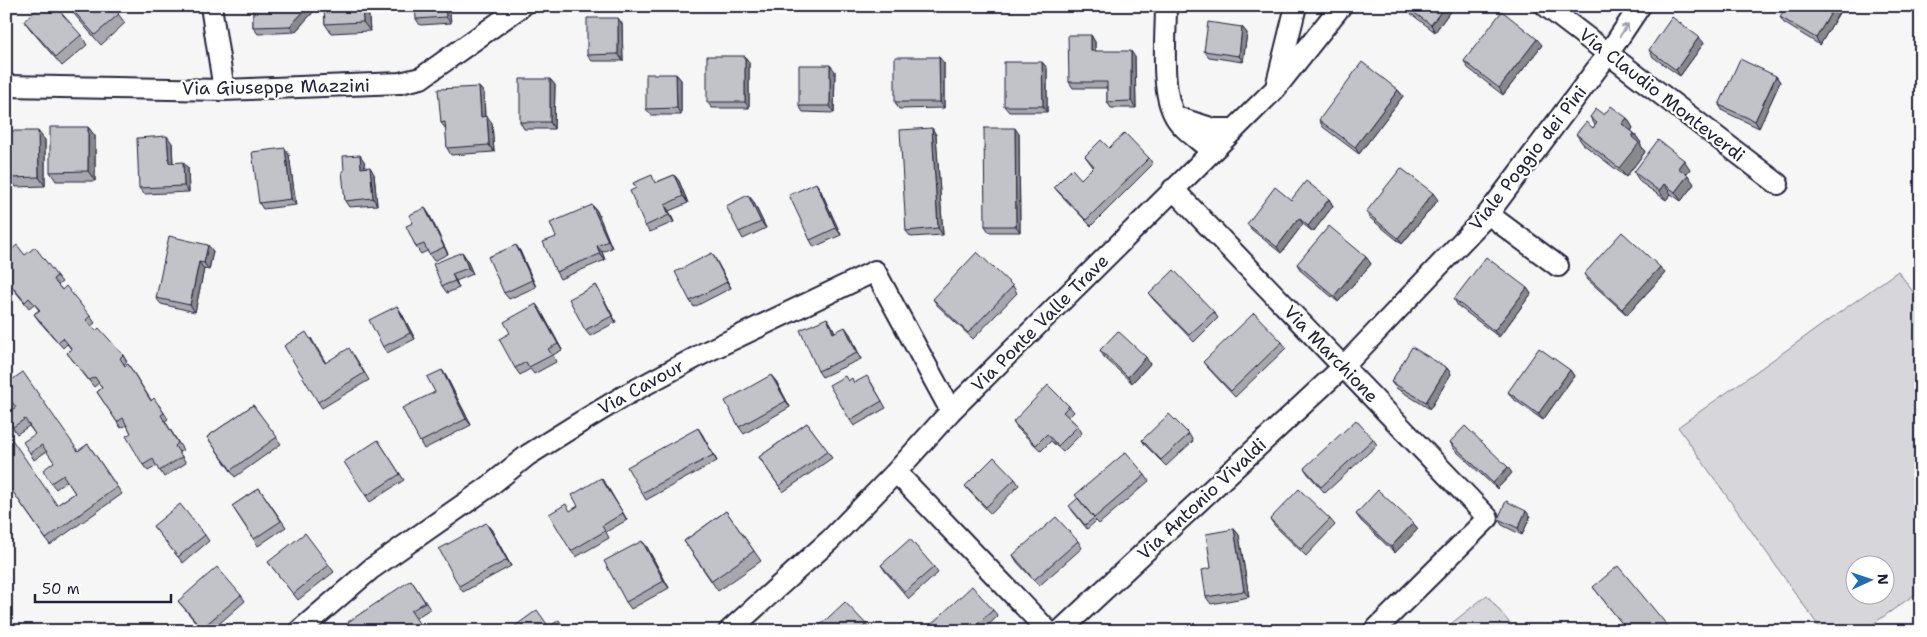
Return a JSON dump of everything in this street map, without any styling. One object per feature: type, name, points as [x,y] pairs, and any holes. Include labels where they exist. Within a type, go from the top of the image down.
[{"type":"street","points":[[211,6],[224,90]]},
{"type":"street","name":"Via Giuseppe Mazzini","points":[[6,86],[224,90],[400,83],[421,78],[522,6]]},
{"type":"street","points":[[1166,6],[1166,84],[1169,103],[1175,116],[1211,151]]},
{"type":"street","points":[[1275,89],[1296,6]]},
{"type":"street","name":"Via Ponte Valle Trave","points":[[729,631],[830,540],[896,472],[951,411],[1275,89],[1342,6]]},
{"type":"street","name":"Via Claudio Monteverdi","points":[[1546,6],[1778,184]]},
{"type":"street","name":"Viale Poggio dei Pini","points":[[1343,367],[1488,214],[1608,54],[1640,6]]},
{"type":"street","points":[[1175,116],[1214,129],[1235,129]]},
{"type":"street","name":"Via Marchione","points":[[1174,189],[1488,518],[1374,631]]},
{"type":"street","points":[[1488,214],[1558,266]]},
{"type":"street","name":"Via Cavour","points":[[299,631],[371,568],[487,488],[528,455],[576,424],[706,352],[875,271],[951,411]]},
{"type":"street","name":"Via Antonio Vivaldi","points":[[1060,631],[1343,367]]},
{"type":"street","points":[[896,472],[1048,631]]},
{"type":"shaded area","points":[[1898,271],[1921,303],[1921,590],[1863,631],[1822,631],[1678,427]]},
{"type":"shaded area","points":[[1487,595],[1516,631],[1442,631]]},
{"type":"building","points":[[41,6],[55,6],[81,35],[56,57],[24,21]]},
{"type":"building","points":[[69,6],[112,6],[119,14],[95,35]]},
{"type":"building","points":[[253,6],[309,6],[290,26],[253,27]]},
{"type":"building","points":[[324,6],[362,6],[363,22],[325,24]]},
{"type":"building","points":[[415,6],[445,6],[446,17],[416,19]]},
{"type":"building","points":[[1405,6],[1445,6],[1431,25]]},
{"type":"building","points":[[1786,6],[1835,6],[1816,38],[1780,17]]},
{"type":"building","points":[[1502,11],[1537,39],[1499,88],[1464,61]]},
{"type":"building","points":[[1672,17],[1699,37],[1676,70],[1649,50]]},
{"type":"building","points":[[587,18],[618,18],[618,54],[587,55]]},
{"type":"building","points":[[1208,22],[1242,27],[1239,56],[1204,51]]},
{"type":"building","points":[[1068,35],[1091,35],[1091,51],[1131,51],[1131,101],[1107,102],[1107,82],[1069,82]]},
{"type":"building","points":[[707,56],[745,56],[745,102],[707,102]]},
{"type":"building","points":[[895,57],[939,57],[940,102],[895,102]]},
{"type":"building","points":[[1740,59],[1776,76],[1755,121],[1719,105]]},
{"type":"building","points":[[1004,62],[1042,62],[1043,106],[1004,106]]},
{"type":"building","points":[[1362,62],[1398,90],[1355,147],[1319,120]]},
{"type":"building","points":[[799,65],[830,65],[830,106],[799,106]]},
{"type":"building","points":[[646,74],[676,74],[677,108],[646,109]]},
{"type":"building","points":[[520,79],[550,79],[550,122],[520,122]]},
{"type":"building","points":[[479,87],[481,117],[487,116],[489,145],[447,148],[445,122],[441,123],[438,89]]},
{"type":"building","points":[[1611,106],[1627,118],[1622,124],[1634,133],[1632,137],[1639,143],[1619,168],[1576,134],[1586,122],[1593,128],[1597,123],[1590,117],[1596,109],[1604,115]]},
{"type":"building","points":[[50,127],[88,127],[88,171],[50,172]]},
{"type":"building","points":[[932,128],[938,228],[906,231],[900,130]]},
{"type":"building","points":[[984,128],[1015,128],[1016,226],[985,226]]},
{"type":"building","points":[[6,131],[38,131],[39,177],[10,178],[10,168],[6,169]]},
{"type":"building","points":[[1125,133],[1149,158],[1086,220],[1054,187],[1072,169],[1081,179],[1094,166],[1085,156],[1101,140],[1109,148]]},
{"type":"building","points":[[167,136],[169,163],[183,162],[184,186],[139,188],[137,138]]},
{"type":"building","points":[[1658,140],[1684,160],[1678,168],[1688,175],[1675,192],[1664,184],[1659,191],[1634,172]]},
{"type":"building","points":[[285,148],[291,199],[259,203],[252,152]]},
{"type":"building","points":[[360,155],[361,168],[370,167],[373,198],[345,201],[342,171],[344,171],[343,156]]},
{"type":"building","points":[[1401,168],[1433,193],[1398,238],[1366,212]]},
{"type":"building","points":[[652,175],[655,183],[674,175],[683,196],[665,205],[669,215],[645,226],[630,191],[636,188],[633,183]]},
{"type":"building","points":[[1306,181],[1329,199],[1308,226],[1299,218],[1277,247],[1247,224],[1275,187],[1291,200]]},
{"type":"building","points":[[816,183],[836,228],[810,240],[789,195]]},
{"type":"building","points":[[748,195],[761,222],[739,232],[726,206]]},
{"type":"building","points":[[592,205],[608,241],[597,246],[600,254],[556,272],[543,242],[556,237],[550,223]]},
{"type":"building","points":[[425,208],[444,247],[429,254],[424,244],[416,247],[406,226],[413,223],[409,215]]},
{"type":"building","points":[[1329,226],[1366,257],[1334,296],[1297,264]]},
{"type":"building","points":[[1622,232],[1660,267],[1622,309],[1584,274]]},
{"type":"building","points":[[169,236],[208,245],[204,263],[199,262],[190,305],[156,298]]},
{"type":"building","points":[[17,245],[25,255],[35,247],[57,276],[53,279],[62,290],[66,286],[90,316],[86,320],[96,331],[99,328],[123,355],[120,358],[125,366],[128,364],[151,401],[154,398],[164,413],[161,415],[178,443],[175,446],[182,457],[159,471],[153,459],[143,465],[126,436],[131,433],[123,418],[117,422],[97,392],[102,388],[95,377],[89,380],[67,353],[72,349],[63,338],[58,342],[34,314],[40,310],[29,298],[25,302],[6,279],[6,255]]},
{"type":"building","points":[[516,245],[532,280],[504,293],[488,257]]},
{"type":"building","points":[[462,252],[468,268],[452,274],[455,281],[442,286],[433,264]]},
{"type":"building","points":[[977,252],[1013,286],[968,333],[933,299]]},
{"type":"building","points":[[712,253],[727,282],[690,301],[675,272]]},
{"type":"building","points":[[1486,257],[1527,288],[1494,331],[1454,299]]},
{"type":"building","points":[[1174,270],[1214,312],[1189,335],[1149,294]]},
{"type":"building","points":[[596,285],[612,316],[585,330],[569,299]]},
{"type":"building","points":[[536,304],[558,344],[548,349],[552,355],[529,367],[526,362],[515,368],[499,339],[510,333],[504,322]]},
{"type":"building","points":[[397,306],[410,333],[383,347],[369,320]]},
{"type":"building","points":[[1254,313],[1282,342],[1231,391],[1203,362]]},
{"type":"building","points":[[827,318],[833,333],[845,327],[857,353],[818,371],[800,330]]},
{"type":"building","points":[[1118,331],[1146,357],[1128,377],[1100,350]]},
{"type":"building","points":[[306,332],[325,363],[349,348],[364,373],[318,402],[284,346]]},
{"type":"building","points":[[1412,347],[1447,368],[1426,402],[1391,382]]},
{"type":"building","points":[[1539,348],[1570,370],[1538,414],[1508,392]]},
{"type":"building","points":[[442,370],[466,419],[420,442],[402,408],[435,392],[427,377]]},
{"type":"building","points":[[23,372],[78,451],[88,444],[117,487],[46,539],[6,482],[6,431],[57,505],[75,493],[63,475],[51,483],[43,470],[54,462],[42,445],[30,453],[23,442],[35,434],[25,419],[13,427],[6,418],[6,414],[16,407],[12,402],[6,406],[6,384]]},
{"type":"building","points":[[771,375],[786,401],[739,427],[725,401]]},
{"type":"building","points":[[845,376],[848,381],[852,378],[854,383],[867,376],[882,401],[850,420],[829,385]]},
{"type":"building","points":[[1048,385],[1069,406],[1063,412],[1078,426],[1058,446],[1047,434],[1036,445],[1013,422]]},
{"type":"building","points":[[253,405],[277,437],[231,470],[207,437]]},
{"type":"building","points":[[1169,414],[1189,434],[1161,460],[1142,440]]},
{"type":"building","points":[[1356,420],[1373,439],[1321,487],[1304,468]]},
{"type":"building","points":[[807,423],[828,451],[779,486],[759,457]]},
{"type":"building","points":[[1465,426],[1508,467],[1493,483],[1450,442]]},
{"type":"building","points":[[698,428],[713,455],[642,493],[627,467]]},
{"type":"building","points":[[378,440],[400,474],[366,496],[344,462]]},
{"type":"building","points":[[1126,452],[1145,475],[1094,518],[1075,495]]},
{"type":"building","points":[[994,457],[1015,479],[986,507],[965,486]]},
{"type":"building","points":[[601,478],[623,513],[602,526],[605,531],[571,551],[549,514],[566,504],[570,511],[578,506],[572,495]]},
{"type":"building","points":[[259,488],[281,521],[254,539],[232,506]]},
{"type":"building","points":[[1299,489],[1330,519],[1301,549],[1270,519]]},
{"type":"building","points":[[1378,490],[1413,523],[1391,547],[1356,514]]},
{"type":"building","points":[[1078,498],[1094,518],[1085,525],[1069,506]]},
{"type":"building","points":[[1506,501],[1526,511],[1518,528],[1498,519]]},
{"type":"building","points":[[180,504],[205,535],[178,557],[153,526]]},
{"type":"building","points":[[726,511],[754,551],[712,581],[684,541]]},
{"type":"building","points":[[1056,517],[1078,541],[1034,580],[1013,555]]},
{"type":"building","points":[[486,523],[507,560],[459,586],[439,549]]},
{"type":"building","points":[[1234,529],[1244,591],[1206,597],[1202,570],[1211,568],[1206,534]]},
{"type":"building","points":[[305,533],[329,565],[293,594],[268,562]]},
{"type":"building","points":[[910,539],[934,567],[905,592],[881,565]]},
{"type":"building","points":[[642,541],[664,581],[626,602],[604,561]]},
{"type":"building","points":[[1618,566],[1672,631],[1628,631],[1593,587]]},
{"type":"building","points":[[217,567],[241,595],[202,628],[178,601]]},
{"type":"building","points":[[411,580],[425,602],[411,611],[424,631],[353,631],[348,622]]},
{"type":"building","points":[[972,586],[993,610],[970,631],[924,631]]},
{"type":"building","points":[[845,602],[866,624],[859,631],[815,630]]},
{"type":"building","points":[[537,610],[549,627],[559,620],[566,631],[519,631],[515,626]]},
{"type":"building","points":[[124,625],[129,631],[117,631]]}]
